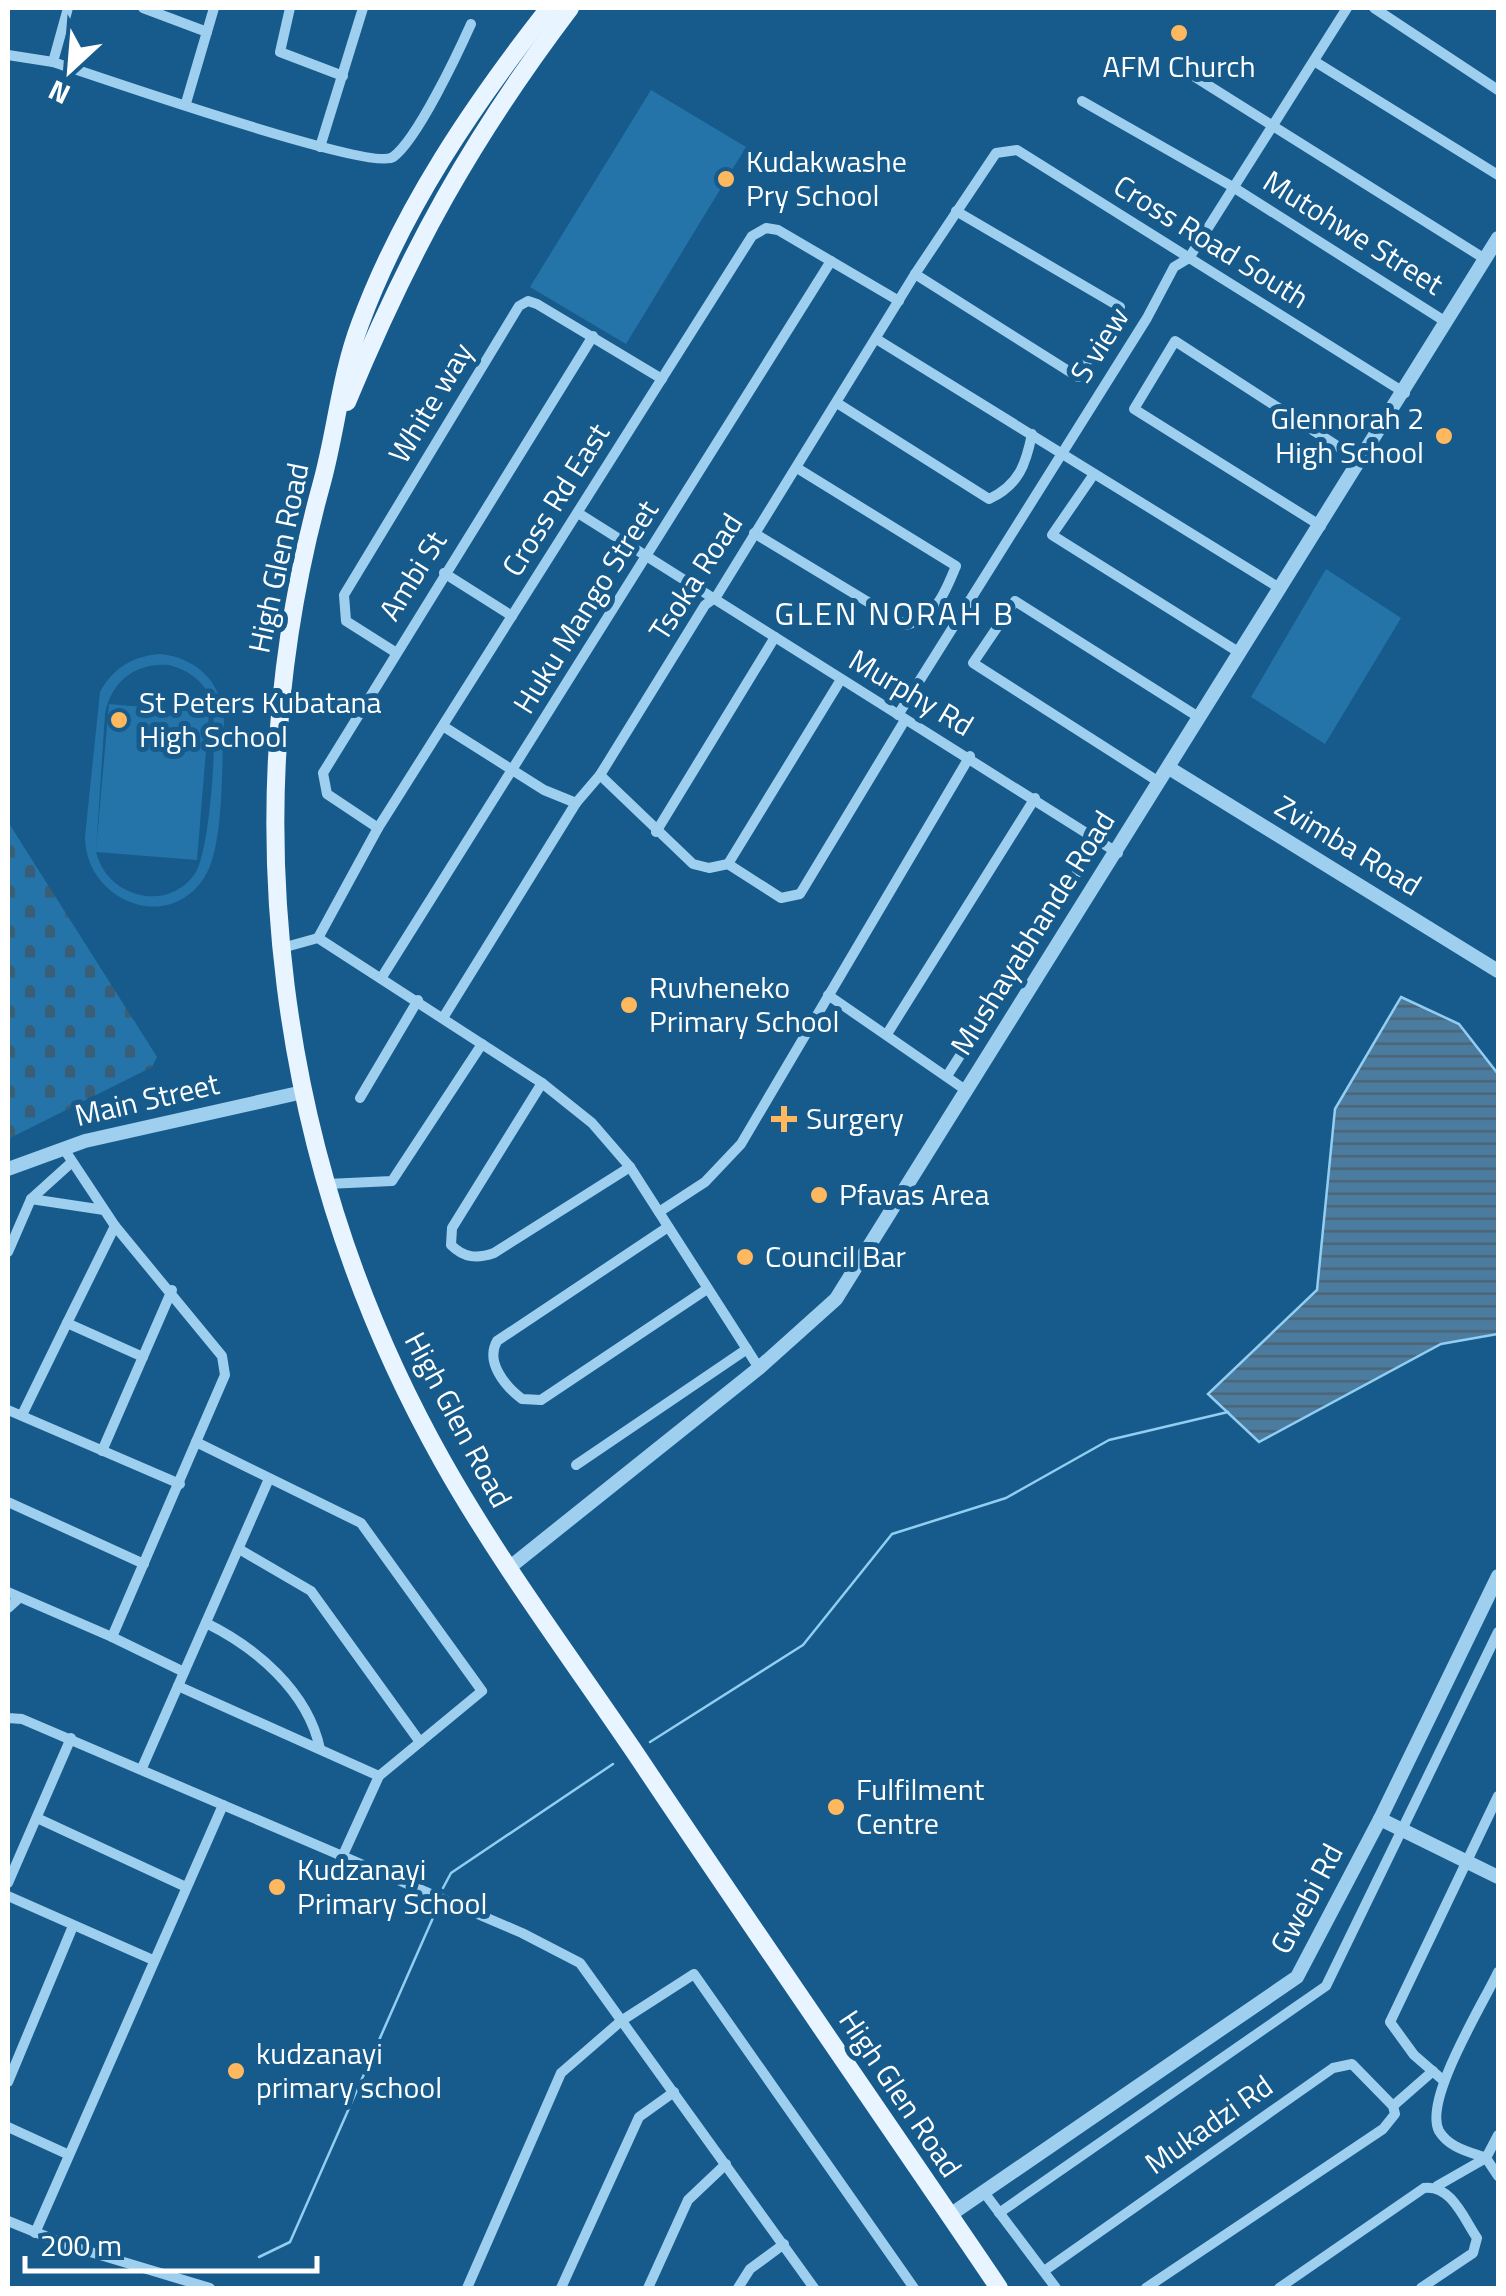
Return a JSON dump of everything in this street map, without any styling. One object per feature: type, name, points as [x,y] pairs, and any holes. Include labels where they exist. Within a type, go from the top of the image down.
[{"type":"main road","name":"High Glen Road","points":[[549,8],[447,146],[360,323],[304,555],[281,682],[274,806],[281,948],[302,1092],[352,1270],[440,1457],[510,1568],[1000,2288]]},
{"type":"main road","name":"High Glen Road","points":[[332,440],[395,286],[434,210],[512,85],[570,8]]},
{"type":"street","points":[[52,62],[68,8]]},
{"type":"street","points":[[143,8],[206,32]]},
{"type":"street","points":[[186,103],[214,8]]},
{"type":"street","points":[[290,8],[280,52],[343,76]]},
{"type":"street","points":[[320,147],[363,8]]},
{"type":"street","name":"S view","points":[[728,864],[781,898],[800,894],[901,717],[1174,267],[1190,258],[1347,8]]},
{"type":"street","points":[[1374,8],[1498,90]]},
{"type":"street","points":[[8,56],[52,62],[367,160],[392,157],[453,64],[471,24]]},
{"type":"street","points":[[1314,61],[1498,175]]},
{"type":"street","points":[[1195,77],[1485,259]]},
{"type":"street","name":"Mutohwe Street","points":[[1082,101],[1232,187],[1446,322]]},
{"type":"street","name":"Cross Road South","points":[[989,162],[996,153],[1016,150],[1405,393]]},
{"type":"street","name":"Tsoka Road","points":[[443,1018],[576,804],[600,775],[706,605],[716,597],[878,340],[898,301],[989,162]]},
{"type":"street","points":[[915,274],[1078,377],[1120,307],[956,211]]},
{"type":"street","name":"Cross Rd East","points":[[318,938],[378,828],[446,728],[512,616],[758,231],[778,230],[898,301]]},
{"type":"street","name":"Mushayabhande Road","points":[[510,1568],[759,1368],[836,1299],[1362,462],[1498,238]]},
{"type":"street","name":"Huku Mango Street","points":[[382,978],[831,262]]},
{"type":"street","name":"White way","points":[[395,652],[346,621],[344,595],[519,306],[528,301],[537,304],[662,378]]},
{"type":"street","name":"Ambi St","points":[[378,828],[327,794],[323,773],[593,336]]},
{"type":"street","points":[[878,340],[1281,588]]},
{"type":"street","points":[[1321,526],[1134,410],[1175,341],[1362,462]]},
{"type":"street","points":[[836,404],[989,499],[1010,488],[1020,475],[1032,434]]},
{"type":"street","points":[[754,534],[906,625],[933,610],[956,566],[797,468]]},
{"type":"street","points":[[1094,474],[1052,535],[1240,653]]},
{"type":"street","name":"Murphy Rd","points":[[578,513],[1118,852]]},
{"type":"street","points":[[444,573],[512,616]]},
{"type":"street","points":[[1159,782],[973,663],[995,625],[1015,601],[1200,718]]},
{"type":"street","points":[[656,832],[774,637]]},
{"type":"street","points":[[600,775],[693,864],[709,868],[728,864],[840,681]]},
{"type":"street","points":[[446,728],[515,768],[544,790],[576,804]]},
{"type":"street","points":[[659,1212],[704,1182],[742,1144],[970,756]]},
{"type":"street","name":"Zvimba Road","points":[[1168,768],[1498,971]]},
{"type":"street","points":[[886,1034],[1036,798]]},
{"type":"street","points":[[947,1076],[1098,840]]},
{"type":"street","points":[[281,948],[318,938],[542,1083],[592,1123],[630,1167],[759,1368]]},
{"type":"street","points":[[828,994],[967,1091]]},
{"type":"street","points":[[360,1098],[418,1000]]},
{"type":"street","points":[[326,1184],[392,1181],[482,1044]]},
{"type":"street","points":[[542,1083],[452,1228],[452,1246],[458,1252],[482,1257],[494,1253],[630,1167]]},
{"type":"street","name":"Main Street","points":[[8,1169],[302,1092]]},
{"type":"street","points":[[8,1252],[31,1198],[68,1155],[114,1226],[172,1290],[222,1356],[224,1367],[180,1484],[112,1637]]},
{"type":"street","points":[[31,1198],[104,1210]]},
{"type":"street","points":[[22,1415],[114,1226]]},
{"type":"street","points":[[668,1226],[497,1341],[492,1352],[497,1370],[522,1399],[541,1400],[707,1289]]},
{"type":"street","points":[[102,1451],[172,1290]]},
{"type":"street","points":[[67,1323],[143,1357]]},
{"type":"street","points":[[576,1465],[747,1349]]},
{"type":"street","points":[[8,1410],[180,1484]]},
{"type":"street","points":[[196,1442],[268,1481],[360,1522],[481,1686],[480,1694],[380,1776],[343,1856]]},
{"type":"street","points":[[142,1768],[268,1481]]},
{"type":"street","points":[[8,1502],[144,1564]]},
{"type":"street","points":[[239,1549],[311,1591],[420,1742]]},
{"type":"street","name":"Gwebi Rd","points":[[950,2215],[1297,1977],[1380,1820],[1498,1576]]},
{"type":"street","points":[[8,1592],[184,1672]]},
{"type":"street","points":[[8,1608],[19,1598]]},
{"type":"street","points":[[206,1623],[236,1638],[269,1665],[312,1724],[320,1748]]},
{"type":"street","points":[[999,2213],[1326,1986],[1498,1632]]},
{"type":"street","points":[[178,1686],[380,1776]]},
{"type":"street","points":[[8,1718],[22,1718],[72,1738],[566,1954],[593,1978],[814,2288]]},
{"type":"street","points":[[8,1882],[72,1738]]},
{"type":"street","points":[[1444,2081],[1399,2038],[1390,2022],[1498,1796]]},
{"type":"street","points":[[34,2233],[223,1806]]},
{"type":"street","points":[[37,1818],[186,1887]]},
{"type":"street","points":[[1380,1820],[1498,1877]]},
{"type":"street","points":[[8,1896],[154,1960]]},
{"type":"street","points":[[8,2082],[74,1926]]},
{"type":"street","points":[[1498,1972],[1444,2081],[1435,2112],[1439,2131],[1456,2147],[1486,2158],[1498,2176]]},
{"type":"street","points":[[467,2288],[561,2074],[621,2020],[694,1974],[914,2288]]},
{"type":"street","name":"Mukadzi Rd","points":[[1044,2271],[1334,2068],[1352,2064],[1394,2110]]},
{"type":"street","points":[[1146,2288],[1383,2129],[1394,2110],[1433,2070]]},
{"type":"street","points":[[562,2288],[639,2117],[674,2092]]},
{"type":"street","points":[[8,2127],[67,2154]]},
{"type":"street","points":[[1279,2288],[1424,2188],[1436,2186],[1486,2158],[1498,2135]]},
{"type":"street","points":[[648,2288],[688,2200],[726,2164]]},
{"type":"street","points":[[1421,2288],[1473,2253],[1477,2238],[1445,2192],[1436,2186]]},
{"type":"street","points":[[983,2191],[1056,2288]]},
{"type":"street","points":[[8,2221],[34,2233],[210,2288]]},
{"type":"street","points":[[738,2288],[750,2269],[784,2244]]},
{"type":"green space","points":[[651,90],[746,147],[626,344],[530,287]]},
{"type":"green space","points":[[1326,569],[1401,618],[1325,744],[1251,697]]},
{"type":"green space","points":[[150,655],[186,661],[207,676],[219,697],[224,724],[219,826],[211,864],[188,895],[169,904],[150,906],[130,902],[98,878],[85,837],[100,692],[118,670]],"holes":[[[157,665],[176,667],[203,685],[213,710],[214,757],[206,838],[196,872],[184,885],[171,893],[140,895],[112,880],[96,852],[197,860],[209,713],[109,704],[96,850],[105,714],[108,702],[119,683],[136,670]]]},
{"type":"green space","points":[[8,822],[157,1057],[152,1067],[8,1139]]},
{"type":"shaded area","points":[[1401,997],[1459,1024],[1498,1074],[1498,1334],[1441,1344],[1259,1442],[1208,1394],[1317,1290],[1335,1109]]},
{"type":"waterway","points":[[650,1742],[803,1645],[892,1534],[1006,1498],[1109,1440],[1228,1412]]},
{"type":"waterway","points":[[443,1888],[451,1873],[613,1764]]},
{"type":"waterway","points":[[259,2257],[290,2242],[436,1911]]},
{"type":"place","name":"AFM Church","points":[[1179,33]]},
{"type":"place","name":"Kudakwashe Pry School","points":[[726,179]]},
{"type":"place","name":"Glennorah 2 High School","points":[[1444,436]]},
{"type":"place","name":"St Peters Kubatana High School","points":[[119,720]]},
{"type":"place","name":"Ruvheneko Primary School","points":[[629,1005]]},
{"type":"place","name":"Surgery","points":[[784,1119]]},
{"type":"place","name":"Pfavas Area","points":[[819,1195]]},
{"type":"place","name":"Council Bar","points":[[745,1257]]},
{"type":"place","name":"Fulfilment Centre","points":[[836,1807]]},
{"type":"place","name":"Kudzanayi Primary School","points":[[277,1887]]},
{"type":"place","name":"kudzanayi primary school","points":[[236,2071]]},
{"type":"district","name":"GLEN NORAH B","points":[[895,614]]}]
